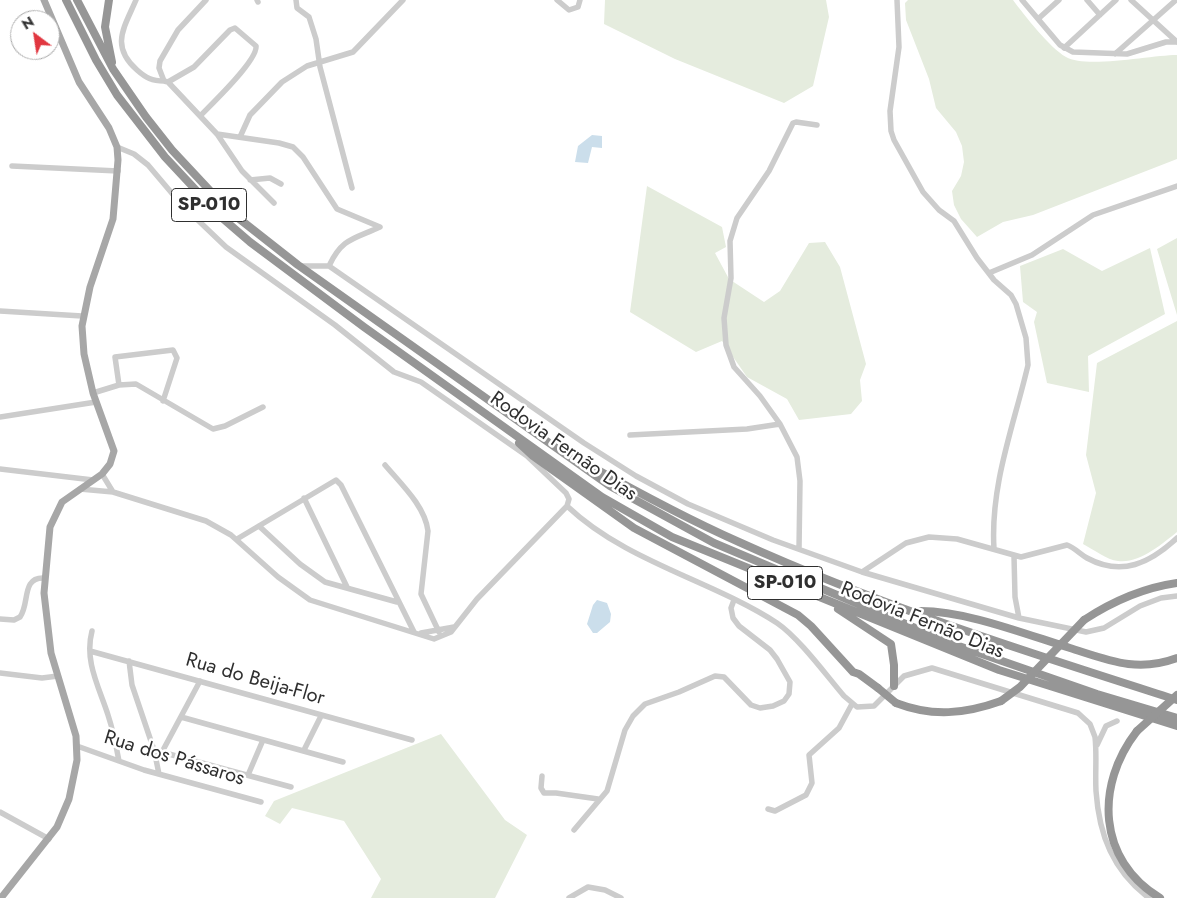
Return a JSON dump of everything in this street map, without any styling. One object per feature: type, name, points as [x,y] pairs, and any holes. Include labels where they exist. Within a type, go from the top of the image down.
[{"type":"highway","name":"Rodovia Fernão Dias","points":[[66,0],[96,60],[118,95],[165,157],[221,217],[250,242],[364,327],[602,497],[672,537],[999,670],[1177,726]]},
{"type":"highway","name":"Rodovia Fernão Dias","points":[[77,0],[113,69],[146,117],[202,183],[256,234],[610,486],[723,547],[953,644],[1097,694],[1177,718]]},
{"type":"highway","points":[[109,0],[104,27],[113,69]]},
{"type":"highway","points":[[497,422],[532,456],[634,528],[798,615],[811,626],[853,672],[859,674],[896,703],[915,710],[948,713],[982,708],[1001,701],[1020,687],[1084,620],[1111,602],[1134,593],[1177,583]]},
{"type":"highway","points":[[554,447],[738,542],[912,611],[1177,700]]},
{"type":"highway","points":[[595,501],[645,523]]},
{"type":"highway","points":[[821,598],[891,644],[894,686]]},
{"type":"highway","points":[[912,611],[961,616],[1119,663],[1160,665],[1177,658]]},
{"type":"highway","points":[[1160,898],[1126,866],[1113,839],[1108,803],[1112,776],[1123,751],[1137,731],[1177,695]]},
{"type":"main road","points":[[1,898],[49,839],[63,815],[69,798],[77,746],[52,653],[44,578],[50,527],[62,502],[102,474],[110,464],[114,451],[93,393],[84,354],[82,316],[113,219],[118,171],[117,147],[109,128],[75,74],[44,0]]},
{"type":"street","points":[[136,0],[121,34],[122,52],[131,65],[145,77],[154,81],[166,81],[194,67],[230,30],[235,28],[256,46],[255,53],[236,79],[200,116]]},
{"type":"street","points":[[206,0],[178,30],[160,61],[159,68],[166,81],[217,134],[250,180],[274,204]]},
{"type":"street","points":[[296,0],[297,8],[309,18],[311,23],[352,188]]},
{"type":"street","points":[[240,137],[250,115],[270,93],[293,74],[320,60],[348,54],[358,48],[403,0]]},
{"type":"street","points":[[557,0],[569,10],[578,7],[580,0]]},
{"type":"street","points":[[897,0],[899,46],[890,111],[891,131],[923,192],[939,210],[954,220],[989,273],[1016,304],[1028,356],[1027,371],[1000,469],[994,520],[994,549]]},
{"type":"street","points":[[1022,0],[1064,48],[1089,54],[1127,54],[1166,42],[1177,42]]},
{"type":"street","points":[[1038,19],[1059,0]]},
{"type":"street","points":[[1088,0],[1100,15]]},
{"type":"street","points":[[1064,48],[1116,0]]},
{"type":"street","points":[[1131,0],[1177,42]]},
{"type":"street","points":[[1115,54],[1176,0]]},
{"type":"street","points":[[799,549],[799,463],[780,424],[760,396],[737,371],[726,345],[724,318],[731,278],[730,241],[737,218],[769,170],[793,123],[817,125]]},
{"type":"street","points":[[217,134],[279,143],[293,147],[303,157],[337,209],[380,227],[343,244],[336,250],[330,266]]},
{"type":"street","points":[[78,489],[113,492],[206,521],[236,540],[278,577],[310,600],[332,609],[434,639],[448,635],[477,598],[567,506],[569,499],[566,493],[527,456],[421,382],[394,372],[335,325],[226,247],[181,204],[148,165],[134,154],[117,147]]},
{"type":"street","points":[[12,166],[118,171]]},
{"type":"street","points":[[250,180],[265,178],[281,184]]},
{"type":"street","points":[[989,273],[1032,255],[1093,215],[1177,186]]},
{"type":"street","points":[[298,265],[330,266],[584,443],[636,476],[688,504],[799,549],[862,572],[1018,618],[1093,632],[1104,628],[1140,606],[1161,598],[1177,596]]},
{"type":"street","points":[[0,311],[82,316]]},
{"type":"street","points":[[119,385],[114,361],[115,357],[173,350],[177,358],[163,401]]},
{"type":"street","points":[[93,393],[119,385],[136,384],[213,430],[219,429],[263,407]]},
{"type":"street","points":[[0,417],[96,402]]},
{"type":"street","points":[[630,436],[755,428],[780,424]]},
{"type":"street","points":[[386,465],[422,511],[426,521],[428,531],[421,594],[439,632]]},
{"type":"street","points":[[0,469],[93,480]]},
{"type":"street","points":[[102,474],[113,492]]},
{"type":"street","points":[[236,540],[333,480],[339,482],[397,602],[416,633]]},
{"type":"street","points":[[304,498],[347,587]]},
{"type":"street","points":[[567,506],[580,518],[612,539],[779,624],[852,704],[862,708],[874,706],[904,676],[932,668],[944,670],[1078,714],[1090,724],[1096,746],[1098,805],[1106,842],[1132,885],[1149,898]]},
{"type":"street","points":[[259,526],[300,564],[318,577],[330,583],[397,602]]},
{"type":"street","points":[[862,572],[892,550],[918,539],[930,537],[957,540],[1014,556],[1037,555],[1058,546],[1067,546],[1089,559],[1111,565],[1130,567],[1164,550],[1177,538]]},
{"type":"street","points":[[1014,556],[1015,597],[1018,618]]},
{"type":"street","points":[[0,620],[14,620],[20,617],[30,583],[34,578],[44,578]]},
{"type":"street","points":[[574,830],[598,799],[607,791],[625,730],[633,716],[645,704],[715,676],[724,677],[751,705],[760,708],[773,706],[784,701],[789,694],[790,682],[777,659],[770,650],[739,626],[733,618],[731,608],[734,600]]},
{"type":"street","points":[[416,633],[439,632],[454,627]]},
{"type":"street","points":[[92,631],[90,652],[94,678],[107,713],[119,761]]},
{"type":"street","name":"Rua do Beija-Flor","points":[[90,652],[129,661],[412,740]]},
{"type":"street","points":[[129,661],[132,685],[154,750],[159,774]]},
{"type":"street","points":[[0,674],[42,678],[58,676]]},
{"type":"street","points":[[162,752],[200,681]]},
{"type":"street","points":[[768,808],[775,811],[806,795],[812,783],[808,756],[839,728],[852,704]]},
{"type":"street","points":[[304,750],[321,716]]},
{"type":"street","points":[[181,717],[343,762]]},
{"type":"street","points":[[1096,746],[1106,726],[1116,721]]},
{"type":"street","points":[[248,775],[263,740]]},
{"type":"street","name":"Rua dos Pássaros","points":[[77,746],[159,774],[261,802]]},
{"type":"street","points":[[154,750],[291,787]]},
{"type":"street","points":[[542,776],[541,788],[544,793],[598,799]]},
{"type":"street","points":[[0,812],[49,839]]},
{"type":"street","points":[[569,898],[588,886],[605,890],[621,898]]},
{"type":"shaded area","points":[[605,0],[826,0],[829,17],[813,86],[784,103],[675,59],[604,24]]},
{"type":"shaded area","points":[[908,0],[1013,0],[1052,46],[1066,57],[1075,60],[1103,62],[1177,55],[1177,159],[1033,215],[1003,222],[977,237],[961,219],[954,205],[952,191],[961,176],[964,162],[962,146],[956,132],[936,108],[929,79],[906,20],[905,3]]},
{"type":"shaded area","points":[[647,186],[722,227],[726,247],[715,253],[729,279],[764,302],[780,291],[809,243],[825,242],[840,267],[866,364],[860,380],[862,401],[851,414],[799,420],[787,399],[747,377],[722,341],[696,352],[630,312]]},
{"type":"shaded area","points":[[1177,238],[1177,315],[1157,249]]},
{"type":"shaded area","points":[[1150,248],[1165,314],[1088,356],[1089,392],[1047,383],[1034,322],[1037,312],[1023,302],[1020,266],[1063,249],[1102,271]]},
{"type":"shaded area","points":[[1177,321],[1177,532],[1142,556],[1126,561],[1114,560],[1083,544],[1096,493],[1086,455],[1097,363]]},
{"type":"shaded area","points":[[441,734],[505,820],[527,835],[495,898],[371,898],[381,879],[344,821],[292,808],[280,824],[265,816],[274,801]]},
{"type":"water","points":[[592,135],[602,136],[602,148],[592,147],[588,163],[575,162],[578,146]]},
{"type":"water","points":[[597,600],[607,603],[611,614],[610,622],[597,633],[593,633],[587,624],[593,605]]}]
